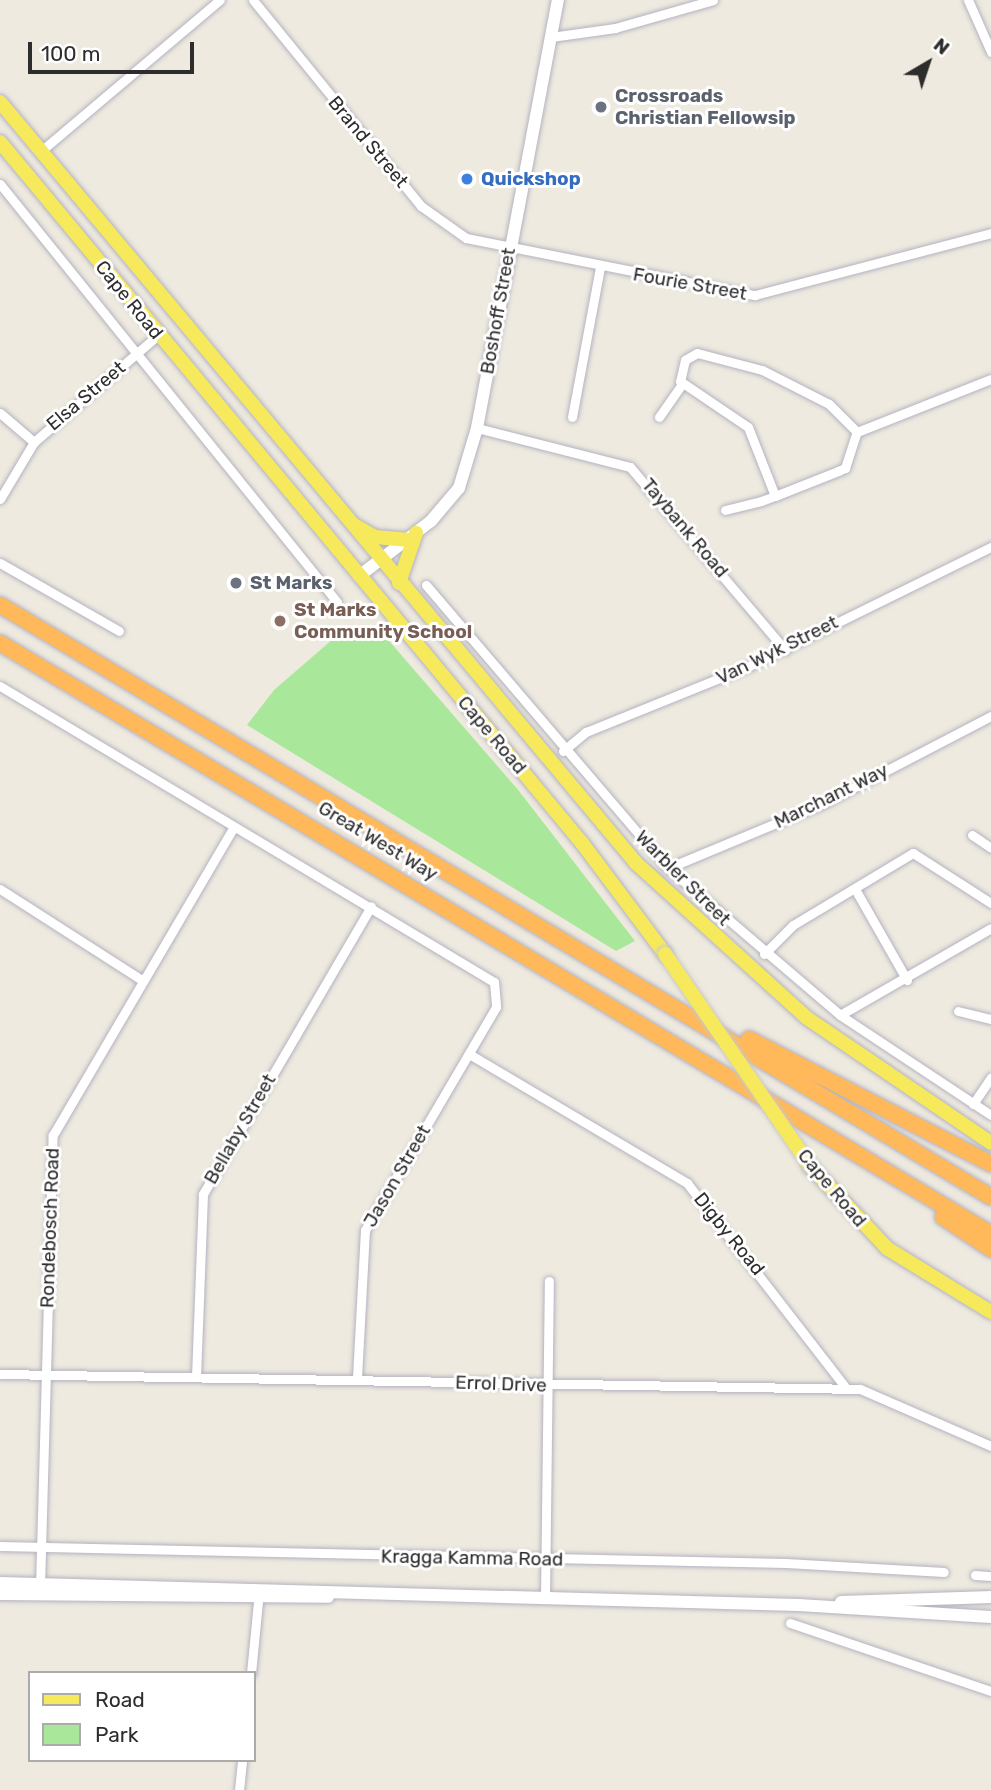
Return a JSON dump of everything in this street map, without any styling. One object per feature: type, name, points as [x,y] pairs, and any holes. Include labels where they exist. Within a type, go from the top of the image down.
[{"type":"highway","name":"Great West Way","points":[[0,605],[662,997]]},
{"type":"highway","name":"Great West Way","points":[[0,643],[735,1076]]},
{"type":"highway","points":[[662,997],[869,1096],[991,1164]]},
{"type":"highway","points":[[662,997],[991,1197]]},
{"type":"highway","points":[[735,1076],[991,1234]]},
{"type":"highway","points":[[735,1076],[991,1249]]},
{"type":"main road","name":"Boshoff Street","points":[[359,576],[412,536],[459,488],[477,428],[558,0]]},
{"type":"main road","name":"Cape Road","points":[[0,102],[615,841],[702,928],[844,1046],[991,1143]]},
{"type":"main road","name":"Cape Road","points":[[0,142],[587,849],[665,954],[810,1166],[888,1248],[991,1312]]},
{"type":"main road","points":[[346,520],[376,537],[412,536],[399,583]]},
{"type":"main road","name":"Kragga Kamma Road","points":[[0,1583],[40,1588],[799,1605],[991,1617]]},
{"type":"main road","name":"Kragga Kamma Road","points":[[0,1594],[40,1588]]},
{"type":"main road","name":"Kragga Kamma Road","points":[[799,1605],[991,1597]]},
{"type":"street","points":[[41,151],[220,0]]},
{"type":"street","name":"Brand Street","points":[[253,0],[438,223],[509,249]]},
{"type":"street","points":[[551,37],[615,28],[713,0]]},
{"type":"street","points":[[968,0],[991,52]]},
{"type":"street","name":"Cape Road","points":[[0,184],[337,602]]},
{"type":"street","name":"Fourie Street","points":[[509,249],[714,292],[770,294],[991,233]]},
{"type":"street","points":[[572,417],[600,268]]},
{"type":"street","name":"Elsa Street","points":[[0,499],[34,442],[158,335]]},
{"type":"street","points":[[659,417],[682,384],[682,366],[691,355],[724,356],[812,395],[857,432]]},
{"type":"street","points":[[725,510],[775,496],[845,468],[857,432],[991,379]]},
{"type":"street","points":[[682,384],[748,426],[775,496]]},
{"type":"street","points":[[0,413],[34,442]]},
{"type":"street","name":"Taybank Road","points":[[477,428],[630,467],[785,650]]},
{"type":"street","name":"Van Wyk Street","points":[[563,751],[586,732],[785,650],[991,547]]},
{"type":"street","points":[[0,563],[118,631]]},
{"type":"street","name":"Warbler Street","points":[[426,585],[563,751],[668,868],[764,954],[839,1015],[991,1115]]},
{"type":"street","points":[[0,686],[371,907]]},
{"type":"street","name":"Marchant Way","points":[[668,868],[821,804],[991,716]]},
{"type":"street","name":"Rondebosch Road","points":[[40,1588],[53,1135],[234,827]]},
{"type":"street","points":[[972,835],[991,848]]},
{"type":"street","points":[[764,954],[787,930],[918,853],[991,903]]},
{"type":"street","points":[[0,889],[142,980]]},
{"type":"street","points":[[855,889],[907,980]]},
{"type":"street","name":"Jason Street","points":[[357,1380],[365,1230],[496,1007],[497,990],[485,972],[371,907]]},
{"type":"street","name":"Bellaby Street","points":[[196,1377],[203,1194],[371,907]]},
{"type":"street","points":[[839,1015],[907,980],[991,928]]},
{"type":"street","points":[[958,1011],[991,1019]]},
{"type":"street","name":"Digby Road","points":[[469,1054],[687,1183],[846,1388]]},
{"type":"street","points":[[973,1104],[991,1077]]},
{"type":"street","points":[[545,1599],[549,1281]]},
{"type":"street","name":"Errol Drive","points":[[0,1374],[846,1388],[869,1392],[991,1446]]},
{"type":"street","name":"Kragga Kamma Road","points":[[0,1546],[944,1572]]},
{"type":"street","points":[[975,1575],[991,1576]]},
{"type":"street","points":[[251,1671],[259,1594]]},
{"type":"street","points":[[790,1623],[991,1691]]},
{"type":"street","points":[[239,1790],[242,1762]]},
{"type":"green space","points":[[377,627],[519,791],[635,941],[616,951],[247,725],[274,690],[340,633]]},
{"type":"place","name":"Crossroads Christian Fellowsip","points":[[601,107]]},
{"type":"place","name":"Quickshop","points":[[467,179]]},
{"type":"place","name":"St Marks","points":[[236,583]]},
{"type":"place","name":"St Marks Community School","points":[[280,621]]}]
